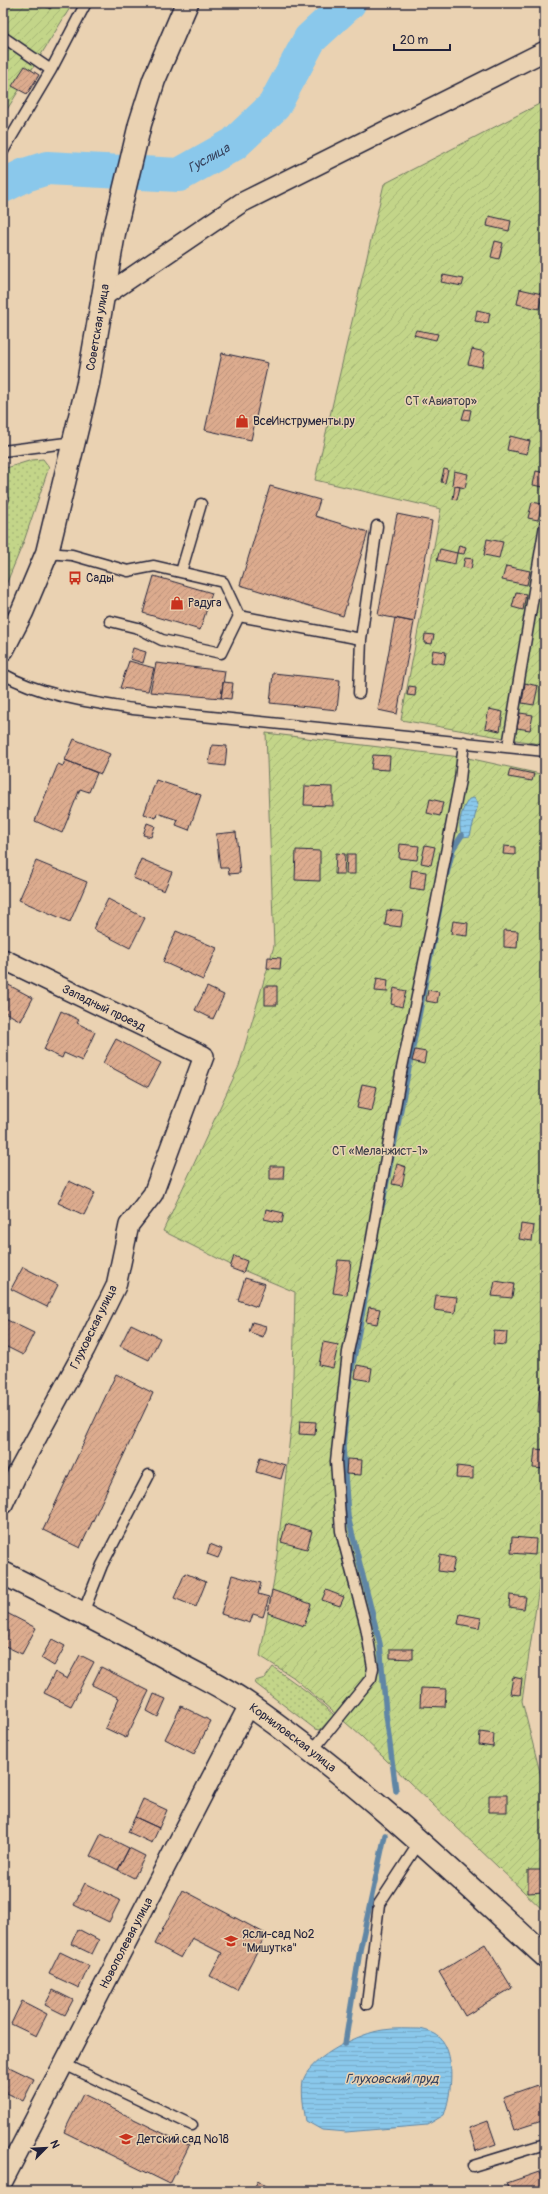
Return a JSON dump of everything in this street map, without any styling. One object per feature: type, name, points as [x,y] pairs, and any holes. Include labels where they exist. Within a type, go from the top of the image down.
[{"type":"main road","name":"Советская улица","points":[[3,649],[22,612],[47,553],[88,383],[101,298],[114,233],[140,124],[154,80],[187,3]]},
{"type":"main road","name":"Корниловская улица","points":[[3,1573],[83,1613],[229,1691],[249,1705],[312,1751],[419,1843],[545,1956]]},
{"type":"street","points":[[101,298],[241,203],[545,51]]},
{"type":"street","name":"Западный проезд","points":[[3,959],[204,1056]]},
{"type":"street","name":"Глуховская улица","points":[[3,1504],[18,1472],[85,1349],[116,1286],[129,1225],[153,1194],[204,1056]]},
{"type":"street","name":"Новополевая улица","points":[[3,2181],[249,1705]]},
{"type":"lane","points":[[3,151],[51,70],[86,3]]},
{"type":"lane","points":[[3,37],[51,70]]},
{"type":"lane","points":[[3,451],[74,442]]},
{"type":"lane","points":[[181,572],[201,504]]},
{"type":"lane","points":[[508,746],[545,525]]},
{"type":"lane","points":[[359,693],[361,639],[377,526]]},
{"type":"lane","points":[[47,553],[72,555],[128,571],[154,566],[223,582],[239,616]]},
{"type":"lane","points":[[239,616],[361,639]]},
{"type":"lane","points":[[110,621],[138,628],[162,640],[221,653],[239,616]]},
{"type":"lane","points":[[3,674],[17,682],[83,700],[133,709],[545,750]]},
{"type":"lane","points":[[312,1751],[371,1678],[373,1668],[366,1627],[341,1531],[336,1461],[348,1352],[370,1249],[401,1073],[460,780],[464,742]]},
{"type":"lane","points":[[83,1613],[102,1565],[149,1475]]},
{"type":"lane","points":[[367,2004],[379,1904],[419,1843]]},
{"type":"lane","points":[[64,2064],[192,2124]]},
{"type":"lane","points":[[473,2166],[545,2144]]},
{"type":"green space","points":[[3,3],[73,3],[3,116]]},
{"type":"green space","name":"СТ «Авиатор»","points":[[545,101],[545,745],[401,720],[441,509],[315,480],[384,184]]},
{"type":"green space","points":[[43,459],[49,467],[24,541],[3,592],[3,469],[32,460]]},
{"type":"green space","name":"СТ «Меланжист-1»","points":[[266,733],[468,758],[545,775],[545,1546],[522,1701],[545,1792],[545,1912],[361,1736],[293,1677],[260,1656],[275,1574],[292,1418],[295,1292],[231,1265],[163,1231],[239,1066],[274,946]]},
{"type":"green space","points":[[273,1667],[309,1693],[334,1715],[320,1730],[315,1729],[256,1684],[255,1681],[265,1678]]},
{"type":"water","points":[[474,798],[478,804],[470,836],[463,837],[460,828],[462,812],[469,799]]},
{"type":"water","name":"Глуховский пруд","points":[[392,2029],[420,2029],[438,2036],[442,2040],[449,2057],[451,2077],[449,2098],[444,2115],[427,2125],[346,2132],[322,2130],[306,2121],[302,2087],[304,2078],[309,2069],[317,2061],[339,2046],[374,2032]]},
{"type":"building","points":[[40,3],[54,3],[50,9]]},
{"type":"building","points":[[25,66],[39,75],[27,94],[12,86]]},
{"type":"building","points":[[489,216],[511,221],[509,231],[487,226]]},
{"type":"building","points":[[495,241],[503,243],[499,259],[491,257]]},
{"type":"building","points":[[443,275],[464,279],[462,286],[441,282]]},
{"type":"building","points":[[520,289],[542,294],[539,309],[517,304]]},
{"type":"building","points":[[477,310],[490,313],[488,323],[475,321]]},
{"type":"building","points":[[416,330],[438,334],[436,340],[414,335]]},
{"type":"building","points":[[472,349],[485,352],[482,367],[468,364]]},
{"type":"building","points":[[222,353],[268,363],[251,440],[205,430]]},
{"type":"building","points":[[465,409],[471,410],[469,420],[462,419]]},
{"type":"building","points":[[510,436],[530,441],[527,454],[507,450]]},
{"type":"building","points":[[444,469],[448,470],[445,483],[441,482]]},
{"type":"building","points":[[454,471],[468,474],[465,488],[452,485]]},
{"type":"building","points":[[536,471],[545,473],[543,487],[533,485]]},
{"type":"building","points":[[270,486],[320,500],[315,516],[368,532],[343,616],[240,585]]},
{"type":"building","points":[[455,486],[460,487],[457,500],[453,499]]},
{"type":"building","points":[[3,495],[10,499],[3,513]]},
{"type":"building","points":[[532,502],[542,504],[538,520],[528,518]]},
{"type":"building","points":[[397,514],[432,521],[414,622],[378,615]]},
{"type":"building","points":[[487,539],[503,542],[499,558],[484,555]]},
{"type":"building","points":[[459,545],[466,547],[464,554],[457,553]]},
{"type":"building","points":[[440,549],[457,553],[455,564],[437,560]]},
{"type":"building","points":[[465,558],[473,559],[471,569],[463,567]]},
{"type":"building","points":[[506,566],[530,571],[527,585],[502,580]]},
{"type":"building","name":"Радуга","points":[[154,576],[212,593],[200,630],[143,613]]},
{"type":"building","points":[[516,592],[526,594],[523,610],[512,607]]},
{"type":"building","points":[[395,618],[414,622],[397,714],[378,710]]},
{"type":"building","points":[[425,634],[434,635],[432,644],[424,643]]},
{"type":"building","points":[[133,648],[146,652],[143,663],[130,659]]},
{"type":"building","points":[[433,650],[446,652],[444,664],[431,662]]},
{"type":"building","points":[[129,661],[154,668],[148,691],[120,688]]},
{"type":"building","points":[[156,663],[225,671],[221,698],[150,692]]},
{"type":"building","points":[[273,673],[340,680],[337,710],[270,703]]},
{"type":"building","points":[[223,682],[233,683],[231,699],[221,698]]},
{"type":"building","points":[[525,683],[538,686],[534,705],[522,703]]},
{"type":"building","points":[[409,686],[416,687],[415,696],[407,695]]},
{"type":"building","points":[[489,709],[503,712],[500,731],[485,728]]},
{"type":"building","points":[[520,713],[533,715],[530,730],[517,728]]},
{"type":"building","points":[[74,739],[110,754],[101,774],[65,760]]},
{"type":"building","points":[[212,745],[227,746],[225,766],[209,764]]},
{"type":"building","points":[[373,755],[390,756],[389,770],[371,769]]},
{"type":"building","points":[[65,760],[97,773],[89,792],[80,789],[62,833],[35,821],[58,764],[63,766]]},
{"type":"building","points":[[510,769],[534,774],[532,781],[508,777]]},
{"type":"building","points":[[156,780],[201,795],[189,830],[176,825],[178,820],[157,813],[156,818],[144,814]]},
{"type":"building","points":[[305,786],[333,787],[333,806],[304,805]]},
{"type":"building","points":[[430,799],[443,802],[440,816],[427,813]]},
{"type":"building","points":[[147,823],[155,826],[151,837],[143,835]]},
{"type":"building","points":[[236,832],[240,873],[229,874],[228,868],[220,868],[216,834]]},
{"type":"building","points":[[400,844],[419,846],[417,860],[399,858]]},
{"type":"building","points":[[425,845],[435,847],[431,865],[421,863]]},
{"type":"building","points":[[504,846],[515,847],[515,855],[503,854]]},
{"type":"building","points":[[296,850],[320,851],[320,881],[295,880]]},
{"type":"building","points":[[336,853],[345,854],[344,874],[335,874]]},
{"type":"building","points":[[347,854],[355,854],[355,874],[346,874]]},
{"type":"building","points":[[141,859],[172,872],[164,891],[133,878]]},
{"type":"building","points":[[36,861],[87,882],[70,922],[19,900]]},
{"type":"building","points":[[412,870],[426,872],[424,890],[410,888]]},
{"type":"building","points":[[108,899],[145,918],[130,948],[93,929]]},
{"type":"building","points":[[387,910],[403,912],[401,927],[385,925]]},
{"type":"building","points":[[453,921],[468,923],[467,936],[451,934]]},
{"type":"building","points":[[504,930],[518,931],[517,948],[504,947]]},
{"type":"building","points":[[176,931],[217,948],[203,980],[163,962]]},
{"type":"building","points":[[268,957],[281,958],[280,969],[267,968]]},
{"type":"building","points":[[377,978],[388,980],[387,992],[375,991]]},
{"type":"building","points":[[3,982],[33,998],[21,1021],[3,1011]]},
{"type":"building","points":[[265,986],[277,986],[277,1005],[265,1005]]},
{"type":"building","points":[[207,987],[224,995],[213,1019],[195,1010]]},
{"type":"building","points":[[394,988],[406,991],[402,1007],[391,1004]]},
{"type":"building","points":[[428,990],[439,992],[437,1003],[426,1001]]},
{"type":"building","points":[[61,1011],[79,1020],[77,1023],[95,1032],[82,1061],[64,1053],[62,1058],[44,1050]]},
{"type":"building","points":[[116,1039],[161,1063],[148,1087],[103,1063]]},
{"type":"building","points":[[415,1050],[426,1052],[424,1064],[412,1061]]},
{"type":"building","points":[[362,1084],[377,1087],[372,1111],[357,1108]]},
{"type":"building","points":[[397,1164],[406,1167],[402,1186],[392,1184]]},
{"type":"building","points":[[270,1166],[284,1166],[283,1179],[270,1179]]},
{"type":"building","points":[[69,1181],[95,1193],[84,1215],[58,1203]]},
{"type":"building","points":[[266,1209],[284,1213],[282,1223],[264,1219]]},
{"type":"building","points":[[521,1224],[534,1226],[532,1241],[519,1239]]},
{"type":"building","points":[[234,1256],[247,1261],[243,1273],[230,1268]]},
{"type":"building","points":[[338,1260],[351,1261],[347,1295],[333,1293]]},
{"type":"building","points":[[23,1267],[58,1285],[47,1307],[11,1289]]},
{"type":"building","points":[[245,1278],[265,1284],[257,1307],[238,1300]]},
{"type":"building","points":[[495,1281],[514,1284],[512,1298],[492,1296]]},
{"type":"building","points":[[436,1295],[457,1297],[455,1313],[434,1310]]},
{"type":"building","points":[[369,1307],[380,1309],[377,1324],[366,1322]]},
{"type":"building","points":[[3,1318],[34,1333],[23,1355],[3,1345]]},
{"type":"building","points":[[252,1322],[266,1326],[263,1337],[249,1332]]},
{"type":"building","points":[[131,1324],[160,1338],[149,1360],[120,1346]]},
{"type":"building","points":[[494,1331],[507,1332],[506,1345],[493,1344]]},
{"type":"building","points":[[323,1342],[338,1345],[333,1368],[319,1365]]},
{"type":"building","points":[[357,1365],[372,1368],[370,1381],[355,1378]]},
{"type":"building","points":[[116,1374],[153,1393],[80,1548],[43,1530]]},
{"type":"building","points":[[540,1385],[545,1386],[545,1412],[538,1412]]},
{"type":"building","points":[[300,1421],[316,1422],[315,1435],[299,1434]]},
{"type":"building","points":[[535,1449],[545,1450],[545,1469],[533,1468]]},
{"type":"building","points":[[260,1457],[285,1465],[281,1479],[256,1472]]},
{"type":"building","points":[[347,1459],[362,1460],[361,1475],[346,1474]]},
{"type":"building","points":[[457,1466],[473,1468],[473,1479],[456,1478]]},
{"type":"building","points":[[286,1524],[312,1531],[307,1549],[281,1542]]},
{"type":"building","points":[[512,1537],[536,1539],[535,1555],[511,1553]]},
{"type":"building","points":[[210,1544],[222,1549],[218,1558],[207,1554]]},
{"type":"building","points":[[440,1555],[455,1558],[452,1573],[438,1571]]},
{"type":"building","points":[[185,1573],[206,1582],[196,1607],[174,1598]]},
{"type":"building","points":[[232,1575],[261,1583],[258,1594],[269,1597],[263,1617],[253,1614],[250,1623],[221,1614]]},
{"type":"building","points":[[272,1590],[311,1604],[304,1626],[268,1613]]},
{"type":"building","points":[[326,1590],[344,1597],[340,1606],[322,1600]]},
{"type":"building","points":[[510,1595],[526,1597],[524,1609],[509,1607]]},
{"type":"building","points":[[3,1611],[36,1628],[22,1654],[3,1645]]},
{"type":"building","points":[[460,1614],[481,1618],[479,1628],[458,1624]]},
{"type":"building","points":[[52,1639],[65,1646],[54,1666],[41,1658]]},
{"type":"building","points":[[390,1649],[413,1649],[413,1659],[390,1658]]},
{"type":"building","points":[[80,1655],[94,1662],[71,1706],[44,1693],[55,1672],[67,1679]]},
{"type":"building","points":[[101,1667],[149,1691],[126,1738],[105,1728],[119,1698],[92,1685]]},
{"type":"building","points":[[513,1677],[522,1679],[520,1695],[510,1694]]},
{"type":"building","points":[[421,1688],[446,1689],[445,1707],[420,1706]]},
{"type":"building","points":[[154,1694],[166,1699],[158,1717],[147,1711]]},
{"type":"building","points":[[181,1706],[211,1721],[194,1754],[165,1739]]},
{"type":"building","points":[[480,1732],[494,1734],[493,1747],[479,1745]]},
{"type":"building","points":[[489,1795],[507,1795],[507,1812],[489,1812]]},
{"type":"building","points":[[143,1799],[167,1810],[159,1828],[135,1817]]},
{"type":"building","points":[[135,1817],[159,1828],[152,1843],[128,1832]]},
{"type":"building","points":[[101,1834],[129,1848],[118,1870],[90,1856]]},
{"type":"building","points":[[129,1848],[145,1856],[134,1878],[118,1870]]},
{"type":"building","points":[[528,1870],[545,1870],[545,1892],[528,1893]]},
{"type":"building","points":[[85,1883],[120,1900],[109,1922],[74,1905]]},
{"type":"building","name":"Ясли-сад №2 \"Мишутка\"","points":[[183,1890],[266,1934],[237,1990],[210,1976],[222,1953],[192,1938],[181,1958],[155,1944]]},
{"type":"building","points":[[78,1929],[99,1940],[92,1954],[71,1944]]},
{"type":"building","points":[[485,1944],[512,1988],[465,2016],[439,1972]]},
{"type":"building","points":[[60,1952],[89,1966],[79,1988],[49,1974]]},
{"type":"building","points":[[53,1990],[73,2000],[65,2015],[45,2005]]},
{"type":"building","points":[[22,2001],[47,2014],[36,2036],[11,2024]]},
{"type":"building","points":[[3,2064],[34,2079],[23,2101],[3,2091]]},
{"type":"building","points":[[537,2085],[545,2108],[545,2120],[514,2130],[503,2097]]},
{"type":"building","name":"Детский сад №18","points":[[83,2094],[189,2146],[170,2184],[64,2132]]},
{"type":"building","points":[[488,2121],[496,2144],[476,2151],[469,2128]]},
{"type":"building","points":[[539,2172],[545,2191],[510,2191],[507,2183]]},
{"type":"building","points":[[258,2181],[272,2191],[252,2191]]},
{"type":"waterway","name":"Гуслица","points":[[3,186],[25,175],[47,168],[179,175],[234,144],[274,106],[310,39],[349,3]]},
{"type":"waterway","points":[[446,877],[453,849],[462,835]]},
{"type":"waterway","points":[[382,1207],[440,907]]},
{"type":"waterway","points":[[348,1390],[372,1261]]},
{"type":"waterway","points":[[346,1414],[343,1447],[348,1517],[380,1644],[386,1714],[396,1791]]},
{"type":"waterway","points":[[345,2044],[360,1950],[385,1835]]},
{"type":"place","name":"ВсеИнструменты.ру","points":[[242,421]]},
{"type":"place","name":"Сады","points":[[75,578]]},
{"type":"place","name":"Радуга","points":[[177,603]]},
{"type":"place","name":"Ясли-сад №2 \"Мишутка\"","points":[[231,1941]]},
{"type":"place","name":"Детский сад №18","points":[[126,2139]]}]
